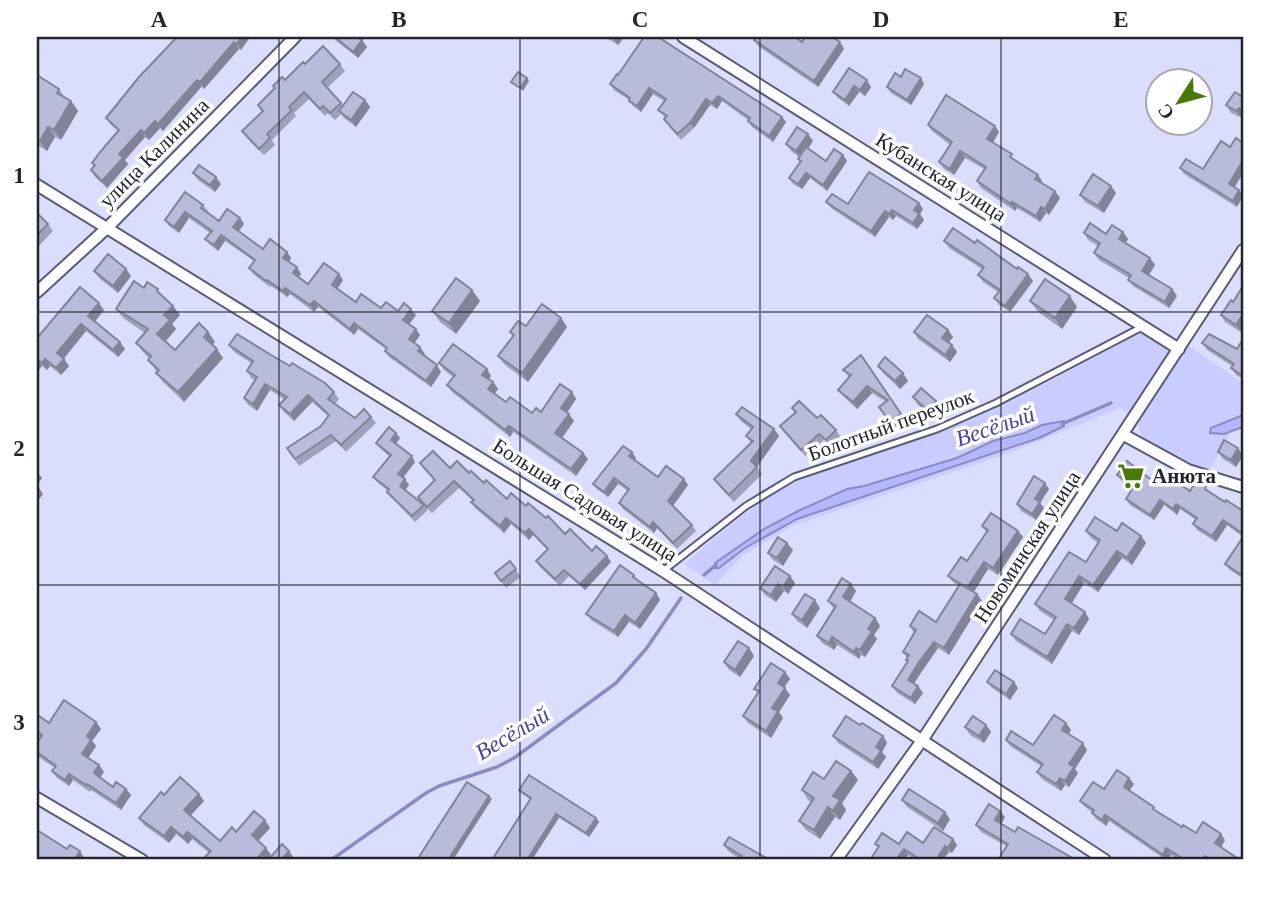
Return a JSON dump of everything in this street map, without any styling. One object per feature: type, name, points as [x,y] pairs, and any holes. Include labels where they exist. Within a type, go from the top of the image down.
[{"type":"street","name":"улица Калинина","points":[[37,292],[108,227],[295,37]]},
{"type":"street","name":"Кубанская улица","points":[[683,37],[1179,349]]},
{"type":"street","name":"Большая Садовая улица","points":[[37,185],[663,571],[1105,860]]},
{"type":"street","name":"Новоминская улица","points":[[835,860],[923,739],[1243,250]]},
{"type":"street","points":[[1124,435],[1188,470],[1243,487]]},
{"type":"street","points":[[37,799],[142,860]]},
{"type":"lane","name":"Болотный переулок","points":[[663,571],[746,506],[793,477],[937,429],[996,404],[1142,327]]},
{"type":"shaded area","points":[[1142,332],[1171,351],[1129,415],[1120,408],[1012,452],[792,526],[742,556],[715,585],[684,564],[725,529],[783,488],[992,409]]},
{"type":"shaded area","points":[[1187,345],[1243,383],[1243,415],[1211,428],[1215,435],[1231,432],[1210,469],[1190,466],[1147,442],[1141,437],[1138,421]]},
{"type":"shaded area","points":[[1243,415],[1243,427],[1224,434],[1210,433],[1211,428]]},
{"type":"shaded area","points":[[1064,421],[1064,426],[1039,438],[797,519],[715,568],[715,563],[764,529],[847,489],[957,458],[993,441],[1025,433],[1042,425]]},
{"type":"building","points":[[177,37],[241,37],[200,82],[197,80],[158,124],[155,121],[144,133],[141,130],[119,154],[123,158],[102,181],[91,170],[95,165],[92,163],[119,130],[106,118],[139,77]]},
{"type":"building","points":[[335,37],[357,37],[362,40],[353,52]]},
{"type":"building","points":[[644,37],[658,37],[782,117],[769,136],[748,121],[750,118],[718,96],[712,103],[706,99],[690,123],[677,134],[664,119],[667,116],[658,110],[666,99],[649,88],[637,106],[610,84]]},
{"type":"building","points":[[756,37],[795,37],[802,42],[805,37],[832,37],[840,42],[814,81],[754,40]]},
{"type":"building","points":[[323,46],[340,64],[322,82],[341,103],[330,113],[323,106],[320,109],[304,92],[289,107],[292,110],[267,134],[270,138],[259,149],[242,131],[263,111],[258,105],[282,77],[285,80]]},
{"type":"building","points":[[849,68],[867,80],[860,90],[854,86],[845,100],[833,92]]},
{"type":"building","points":[[905,69],[921,78],[907,100],[887,87],[895,73],[901,77]]},
{"type":"building","points":[[518,72],[527,78],[520,88],[511,82]]},
{"type":"building","points":[[37,75],[59,89],[57,93],[71,101],[54,130],[48,127],[40,141],[37,139]]},
{"type":"building","points":[[353,92],[365,100],[351,120],[339,111]]},
{"type":"building","points":[[1235,92],[1243,97],[1243,111],[1239,108],[1236,111],[1226,105]]},
{"type":"building","points":[[946,95],[995,126],[987,139],[1012,154],[1010,157],[1038,175],[1035,179],[1055,191],[1045,209],[1041,207],[1036,216],[1012,202],[1011,204],[977,181],[986,167],[960,151],[950,169],[939,162],[952,142],[928,125]]},
{"type":"building","points":[[797,127],[808,134],[796,151],[786,144]]},
{"type":"building","points":[[1236,138],[1243,143],[1243,163],[1229,184],[1239,190],[1233,201],[1180,168],[1186,159],[1203,169],[1221,141],[1230,147]]},
{"type":"building","points":[[806,147],[826,161],[834,149],[843,155],[823,185],[806,173],[798,184],[789,178],[801,161],[798,159]]},
{"type":"building","points":[[199,165],[216,177],[210,185],[193,173]]},
{"type":"building","points":[[869,172],[919,203],[914,210],[919,214],[913,223],[892,210],[889,214],[885,211],[871,231],[826,202],[832,194],[848,204]]},
{"type":"building","points":[[1093,174],[1111,186],[1098,206],[1080,195]]},
{"type":"building","points":[[185,192],[219,221],[227,209],[240,218],[233,227],[263,249],[270,239],[287,252],[283,258],[297,267],[293,273],[308,284],[324,263],[339,274],[332,285],[356,302],[361,294],[381,308],[386,302],[398,311],[404,303],[411,309],[403,320],[416,329],[409,339],[420,347],[418,351],[437,365],[426,381],[385,351],[387,348],[354,323],[350,329],[314,301],[310,305],[285,288],[283,291],[266,281],[249,268],[255,260],[221,235],[214,245],[205,239],[212,231],[185,212],[174,227],[165,220]]},
{"type":"building","points":[[37,213],[48,224],[37,235]]},
{"type":"building","points":[[1090,223],[1106,234],[1112,225],[1123,232],[1119,239],[1150,258],[1142,271],[1172,289],[1165,302],[1128,280],[1131,275],[1094,253],[1100,243],[1084,233]]},
{"type":"building","points":[[953,228],[975,243],[977,240],[1028,274],[1005,306],[994,298],[1000,290],[978,275],[984,267],[944,241]]},
{"type":"building","points":[[108,254],[126,269],[113,286],[94,271]]},
{"type":"building","points":[[456,278],[472,290],[449,323],[432,311]]},
{"type":"building","points":[[1045,279],[1070,296],[1055,318],[1030,301]]},
{"type":"building","points":[[134,281],[144,288],[147,282],[158,289],[173,306],[164,315],[170,320],[157,334],[175,350],[199,323],[208,332],[204,337],[217,349],[178,392],[156,373],[159,370],[148,360],[151,356],[136,343],[148,329],[116,309]]},
{"type":"building","points":[[1243,286],[1243,314],[1236,325],[1221,315]]},
{"type":"building","points":[[80,287],[99,303],[88,316],[120,342],[113,350],[81,324],[57,353],[64,359],[56,368],[45,359],[42,363],[37,359],[37,338]]},
{"type":"building","points":[[542,304],[561,318],[522,373],[498,356],[514,335],[510,332],[518,321],[526,326]]},
{"type":"building","points":[[927,315],[948,330],[942,338],[952,345],[945,355],[914,332]]},
{"type":"building","points":[[237,334],[290,366],[292,363],[325,383],[334,392],[328,399],[355,418],[364,409],[371,417],[341,445],[331,435],[295,459],[287,448],[321,426],[329,415],[308,395],[290,414],[279,405],[287,397],[265,384],[253,404],[244,398],[257,377],[247,371],[253,361],[229,345]]},
{"type":"building","points":[[1209,334],[1237,349],[1243,339],[1243,376],[1231,368],[1234,364],[1202,343]]},
{"type":"building","points":[[453,344],[487,369],[482,375],[493,382],[488,389],[506,402],[510,397],[532,413],[536,408],[541,412],[560,384],[572,392],[561,408],[569,414],[555,433],[583,453],[571,469],[509,426],[505,430],[447,385],[455,375],[439,363]]},
{"type":"building","points":[[861,355],[901,414],[890,422],[879,407],[888,400],[867,386],[853,402],[838,390],[851,375],[843,370]]},
{"type":"building","points":[[885,357],[903,373],[895,381],[878,366]]},
{"type":"building","points":[[921,388],[936,401],[927,410],[913,397]]},
{"type":"building","points":[[799,401],[817,418],[821,415],[836,430],[826,440],[819,434],[801,450],[780,426],[796,412],[792,408]]},
{"type":"building","points":[[742,407],[774,429],[751,461],[757,467],[729,495],[714,479],[753,441],[746,436],[753,427],[736,414]]},
{"type":"building","points":[[389,427],[396,433],[391,440],[412,456],[398,474],[405,479],[400,486],[424,505],[412,516],[387,492],[389,489],[373,477],[391,455],[376,443]]},
{"type":"building","points":[[1224,440],[1238,448],[1231,460],[1218,452]]},
{"type":"building","points":[[623,446],[632,452],[629,456],[658,477],[666,466],[684,479],[668,501],[692,525],[673,543],[653,522],[650,527],[619,503],[629,489],[614,478],[604,492],[593,484]]},
{"type":"building","points":[[433,451],[450,468],[457,461],[484,483],[486,480],[507,499],[511,493],[526,506],[528,503],[546,518],[548,516],[565,534],[570,529],[592,551],[596,546],[607,556],[580,584],[564,570],[555,579],[536,561],[548,549],[529,529],[525,533],[506,518],[500,526],[471,502],[474,500],[454,481],[427,507],[418,497],[435,480],[420,463]]},
{"type":"building","points":[[1127,461],[1153,481],[1161,479],[1172,485],[1175,481],[1190,491],[1197,480],[1206,486],[1205,489],[1243,511],[1243,534],[1223,520],[1212,536],[1193,524],[1197,518],[1176,504],[1173,509],[1160,500],[1150,515],[1126,499],[1134,486],[1117,475]]},
{"type":"building","points":[[1034,476],[1045,483],[1035,499],[1040,502],[1032,514],[1017,504]]},
{"type":"building","points":[[991,513],[1018,531],[993,568],[984,562],[967,588],[948,576],[961,557],[967,561],[988,530],[982,526]]},
{"type":"building","points":[[1095,517],[1117,531],[1122,523],[1141,536],[1127,558],[1117,551],[1093,585],[1079,576],[1065,599],[1085,612],[1074,628],[1067,624],[1047,657],[1011,634],[1020,619],[1045,634],[1056,617],[1035,604],[1069,552],[1086,562],[1100,540],[1086,531]]},
{"type":"building","points":[[778,537],[787,543],[777,558],[768,553]]},
{"type":"building","points":[[1243,537],[1243,576],[1225,564]]},
{"type":"building","points":[[510,561],[516,569],[501,581],[495,573]]},
{"type":"building","points":[[620,565],[656,593],[635,623],[625,615],[614,631],[586,614]]},
{"type":"building","points":[[775,566],[790,576],[783,587],[778,584],[771,595],[760,588]]},
{"type":"building","points":[[842,578],[851,584],[843,597],[875,618],[868,629],[872,631],[860,650],[856,648],[854,652],[832,637],[829,643],[817,636],[836,606],[828,601]]},
{"type":"building","points":[[960,584],[977,594],[944,648],[934,642],[919,662],[908,680],[918,686],[911,698],[892,686],[908,661],[906,660],[909,655],[903,652],[916,630],[910,626],[919,611],[936,622]]},
{"type":"building","points":[[805,594],[815,600],[802,620],[792,614]]},
{"type":"building","points":[[738,641],[749,648],[735,670],[724,662]]},
{"type":"building","points":[[771,663],[785,672],[778,683],[785,688],[772,708],[778,711],[766,731],[743,716],[759,691],[754,689]]},
{"type":"building","points":[[995,670],[1014,682],[1006,694],[987,682]]},
{"type":"building","points":[[64,700],[96,722],[87,736],[91,740],[82,754],[99,765],[94,773],[113,787],[116,782],[126,789],[116,803],[69,774],[65,780],[52,771],[56,766],[37,752],[37,743],[42,735],[37,731],[39,716],[49,723]]},
{"type":"building","points":[[1054,715],[1066,723],[1062,730],[1083,743],[1069,764],[1074,767],[1065,781],[1060,778],[1056,784],[1037,772],[1043,764],[1006,740],[1011,731],[1033,745]]},
{"type":"building","points":[[846,716],[883,736],[876,747],[881,751],[873,762],[833,736]]},
{"type":"building","points":[[973,716],[986,725],[979,736],[965,727]]},
{"type":"building","points":[[836,761],[851,771],[833,796],[840,800],[833,811],[828,807],[814,830],[799,821],[814,798],[802,790],[813,772],[824,779]]},
{"type":"building","points":[[1117,770],[1129,778],[1124,787],[1154,807],[1153,809],[1196,833],[1203,822],[1221,834],[1215,843],[1240,860],[1212,860],[1205,856],[1202,860],[1185,860],[1166,848],[1163,855],[1105,815],[1102,820],[1092,813],[1094,810],[1080,801],[1093,782],[1104,789]]},
{"type":"building","points":[[529,775],[596,818],[586,833],[556,814],[527,860],[492,860],[531,798],[519,790]]},
{"type":"building","points":[[180,777],[199,794],[184,810],[220,841],[232,827],[236,832],[254,811],[265,820],[252,835],[266,848],[256,860],[209,860],[205,857],[211,851],[187,832],[183,837],[171,827],[164,836],[139,818],[161,792],[164,795]]},
{"type":"building","points":[[467,782],[489,796],[448,860],[417,860]]},
{"type":"building","points":[[909,789],[945,812],[938,823],[902,800]]},
{"type":"building","points":[[989,804],[1000,811],[995,820],[1015,832],[1018,827],[1076,860],[998,860],[1008,844],[976,825]]},
{"type":"building","points":[[934,827],[953,839],[936,860],[921,860],[904,849],[896,860],[870,860],[879,846],[875,844],[882,833],[899,844],[907,832],[923,843]]},
{"type":"building","points":[[37,830],[67,849],[70,845],[80,851],[74,860],[37,860]]},
{"type":"building","points":[[729,837],[770,860],[740,859],[742,856],[724,845]]},
{"type":"building","points":[[282,844],[289,851],[281,860],[270,860],[269,859]]},
{"type":"waterway","name":"Весёлый","points":[[1062,424],[1111,403]]},
{"type":"waterway","name":"Весёлый","points":[[704,575],[716,565]]},
{"type":"waterway","name":"Весёлый","points":[[331,860],[426,793],[514,758],[616,683],[646,649],[681,598]]},
{"type":"place","name":"Анюта","points":[[1131,476]]}]
